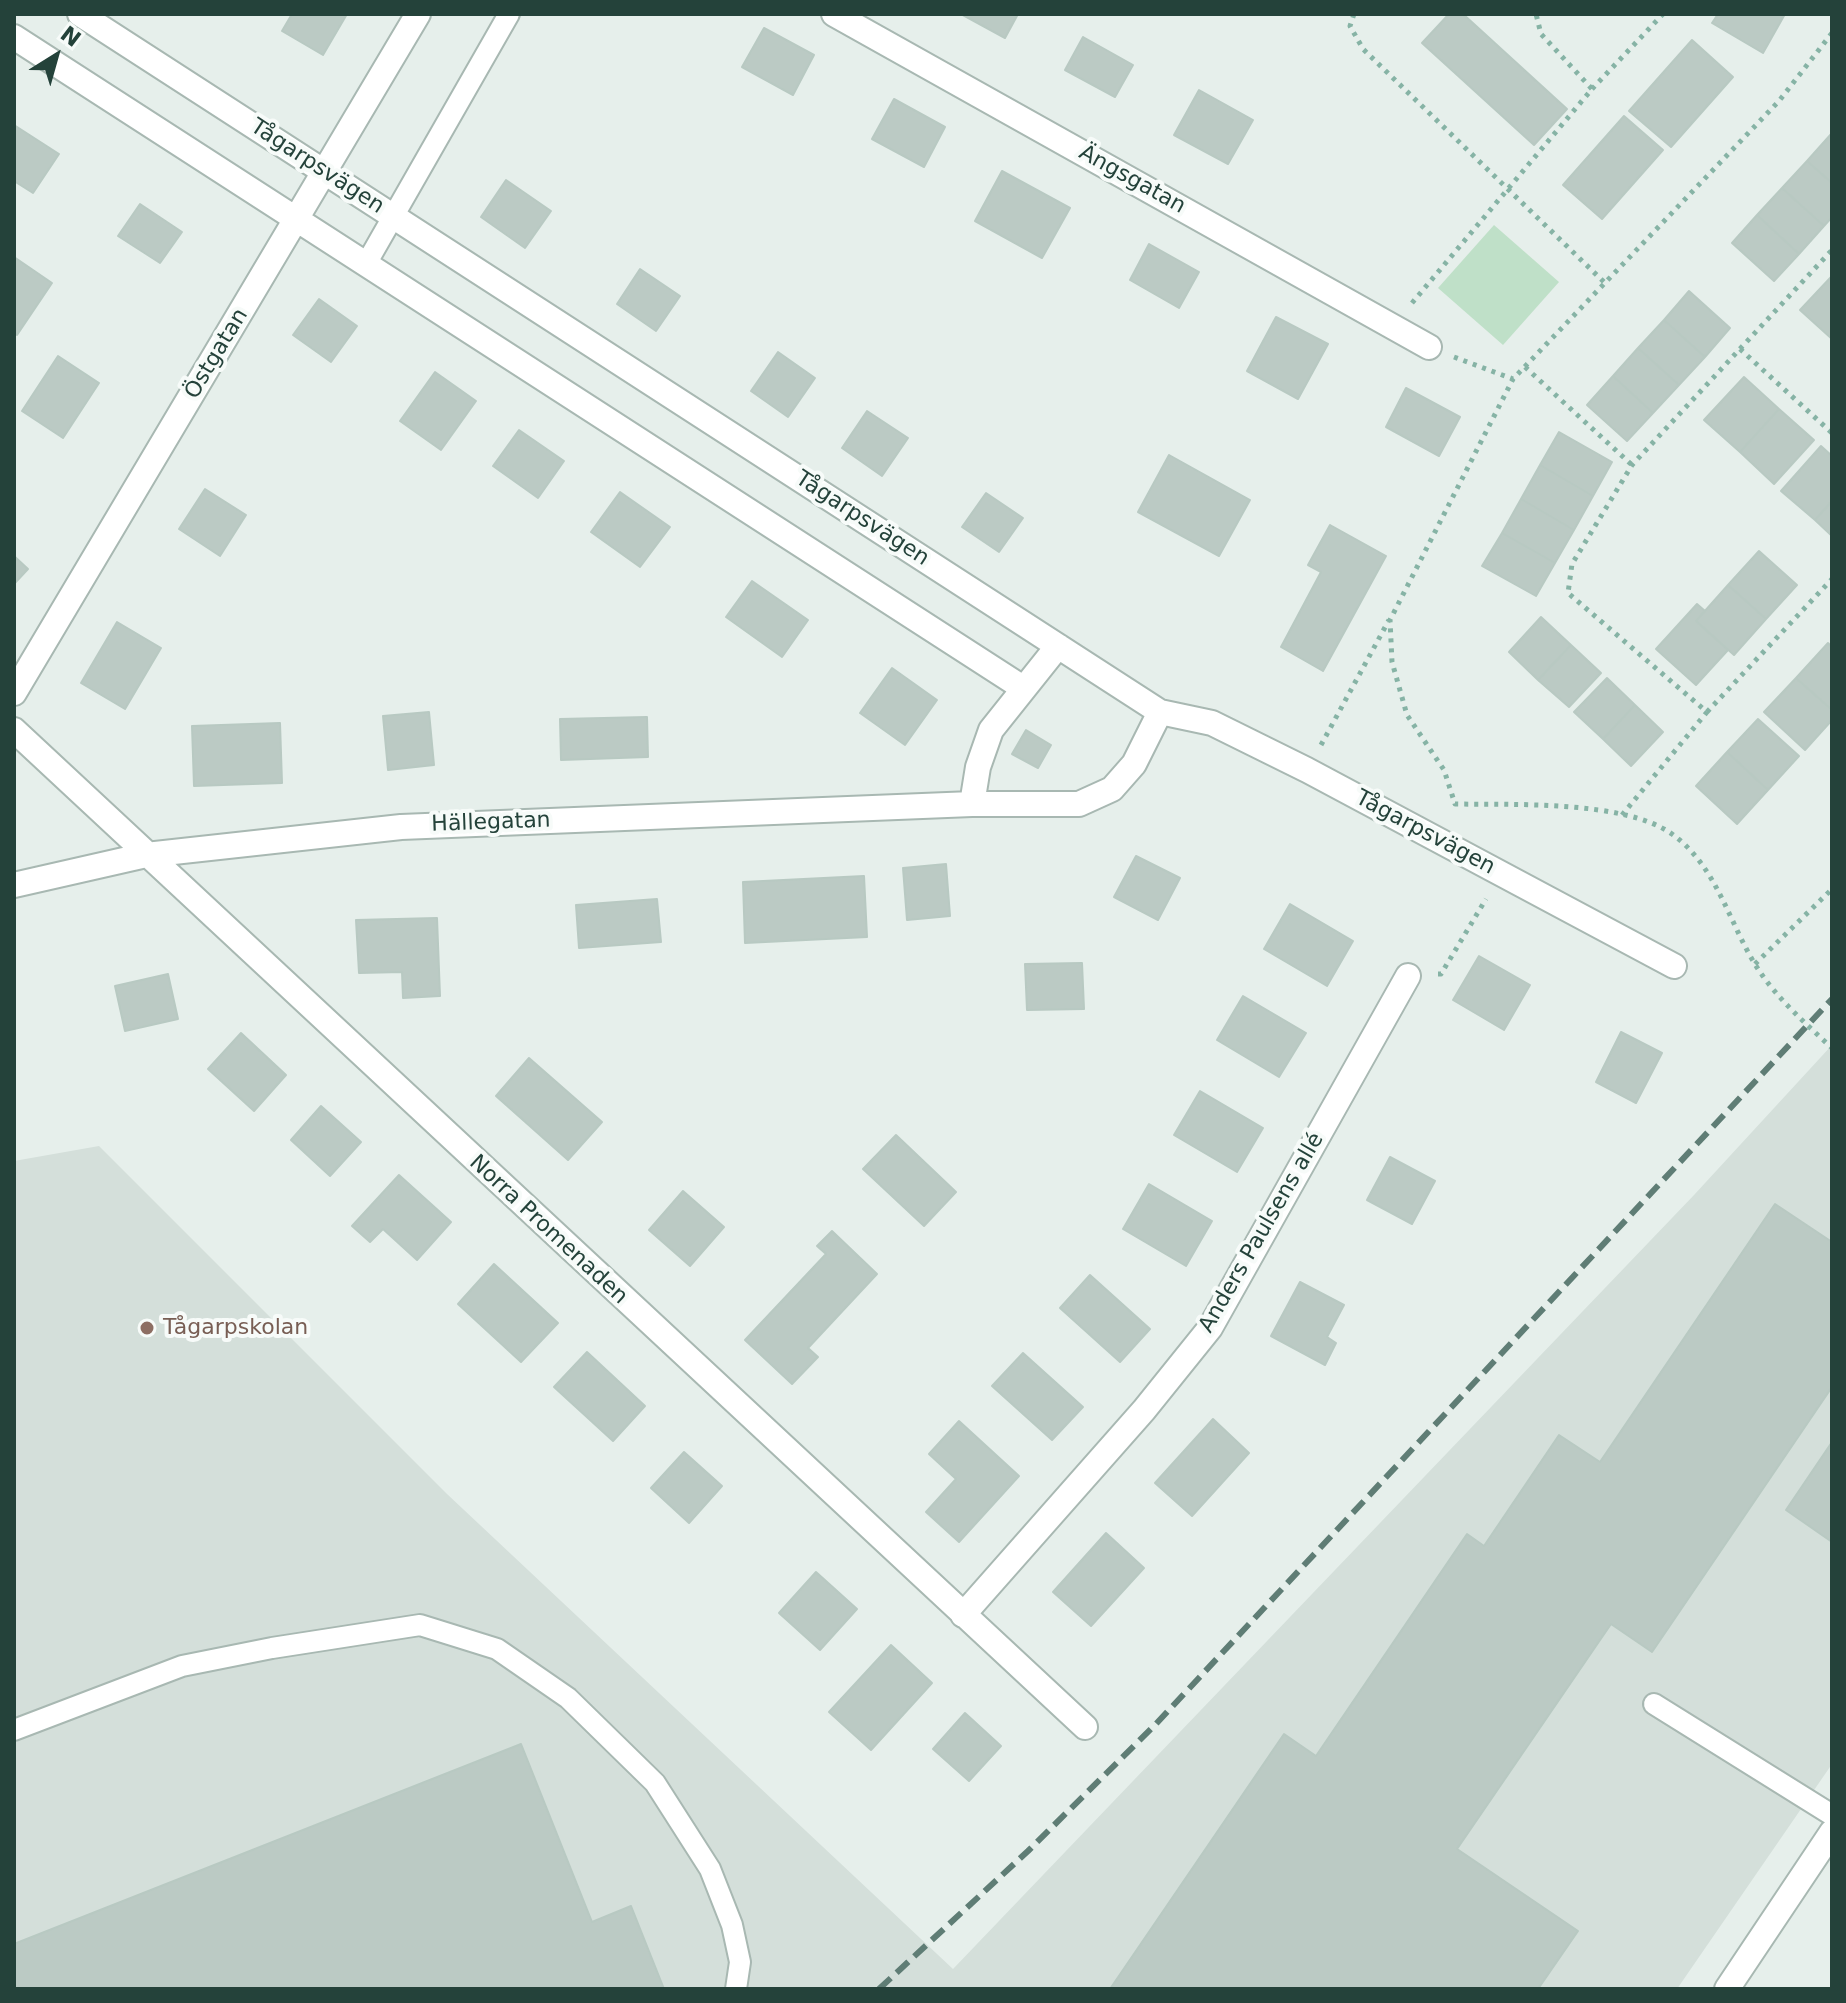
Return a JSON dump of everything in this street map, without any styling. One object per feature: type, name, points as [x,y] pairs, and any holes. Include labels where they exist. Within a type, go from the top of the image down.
[{"type":"street","name":"Tågarpsvägen","points":[[80,14],[1160,712],[1212,723],[1307,770],[1674,966]]},
{"type":"street","name":"Östgatan","points":[[14,693],[418,14]]},
{"type":"street","name":"Ängsgatan","points":[[834,14],[1429,347]]},
{"type":"street","points":[[14,37],[1023,688]]},
{"type":"street","points":[[972,804],[978,767],[991,730],[1058,646]]},
{"type":"street","name":"Hällegatan","points":[[14,885],[146,855],[401,827],[972,804],[1079,804],[1112,789],[1134,764],[1160,712]]},
{"type":"street","name":"Norra Promenaden","points":[[14,730],[1085,1727]]},
{"type":"street","name":"Anders Paulsens allé","points":[[963,1615],[1144,1410],[1210,1328],[1408,976]]},
{"type":"street","points":[[1727,1989],[1832,1832]]},
{"type":"lane","points":[[366,264],[509,14]]},
{"type":"lane","points":[[14,1730],[182,1666],[272,1648],[420,1625],[497,1649],[568,1698],[655,1783],[710,1869],[732,1925],[740,1962],[736,1989]]},
{"type":"lane","points":[[1654,1704],[1832,1815]]},
{"type":"path","points":[[1354,14],[1350,26],[1363,49],[1605,283]]},
{"type":"path","points":[[1536,14],[1541,34],[1592,89]]},
{"type":"path","points":[[1392,326],[1506,188],[1592,89],[1663,14]]},
{"type":"path","points":[[1307,770],[1390,620],[1513,379],[1779,101],[1832,33]]},
{"type":"path","points":[[1707,712],[1568,593],[1572,564],[1632,465],[1832,250]]},
{"type":"path","points":[[1429,347],[1513,379]]},
{"type":"path","points":[[1740,349],[1832,433]]},
{"type":"path","points":[[1525,367],[1632,465]]},
{"type":"path","points":[[1622,815],[1707,712],[1832,579]]},
{"type":"path","points":[[1390,620],[1392,662],[1407,715],[1444,770],[1455,804],[1573,806],[1635,817],[1670,832],[1694,854],[1716,885],[1755,964],[1793,1010],[1832,1048]]},
{"type":"path","points":[[1408,976],[1441,974],[1501,874]]},
{"type":"path","points":[[1755,964],[1832,889]]},
{"type":"shaded area","points":[[1832,1045],[1832,1764],[1677,1989],[14,1989],[14,1161],[99,1146],[447,1494],[953,1969],[1694,1195]]},
{"type":"green space","points":[[1494,225],[1559,282],[1503,345],[1438,288]]},
{"type":"building","points":[[292,14],[347,14],[323,55],[282,31]]},
{"type":"building","points":[[961,14],[1018,14],[1005,38]]},
{"type":"building","points":[[1449,14],[1463,14],[1567,109],[1534,145],[1422,43]]},
{"type":"building","points":[[1718,14],[1785,14],[1763,53],[1712,23]]},
{"type":"building","points":[[764,28],[814,55],[793,95],[742,67]]},
{"type":"building","points":[[1083,37],[1133,65],[1115,97],[1065,70]]},
{"type":"building","points":[[1692,40],[1733,77],[1671,147],[1629,111]]},
{"type":"building","points":[[1199,90],[1253,120],[1228,164],[1174,135]]},
{"type":"building","points":[[894,99],[945,127],[924,167],[872,139]]},
{"type":"building","points":[[1624,116],[1663,150],[1602,219],[1563,185]]},
{"type":"building","points":[[14,125],[59,154],[33,193],[14,181]]},
{"type":"building","points":[[1832,133],[1832,183],[1807,161]]},
{"type":"building","points":[[1807,161],[1832,183],[1832,217],[1824,226],[1782,188]]},
{"type":"building","points":[[1002,171],[1070,208],[1042,258],[975,221]]},
{"type":"building","points":[[506,180],[551,211],[525,248],[481,217]]},
{"type":"building","points":[[1782,188],[1824,226],[1799,254],[1757,215]]},
{"type":"building","points":[[140,204],[182,232],[160,263],[118,236]]},
{"type":"building","points":[[1757,215],[1799,254],[1774,281],[1732,243]]},
{"type":"building","points":[[1149,244],[1199,272],[1179,308],[1130,280]]},
{"type":"building","points":[[14,257],[52,283],[17,335],[14,333]]},
{"type":"building","points":[[640,269],[680,296],[656,331],[617,304]]},
{"type":"building","points":[[1832,278],[1832,339],[1800,310]]},
{"type":"building","points":[[1689,291],[1730,328],[1705,357],[1664,320]]},
{"type":"building","points":[[319,299],[357,326],[331,362],[293,335]]},
{"type":"building","points":[[1276,317],[1328,344],[1298,399],[1247,371]]},
{"type":"building","points":[[1664,320],[1705,357],[1679,385],[1638,348]]},
{"type":"building","points":[[1638,348],[1679,385],[1653,413],[1613,376]]},
{"type":"building","points":[[778,352],[815,378],[788,417],[751,391]]},
{"type":"building","points":[[58,356],[99,383],[63,438],[22,411]]},
{"type":"building","points":[[435,372],[476,401],[441,450],[400,421]]},
{"type":"building","points":[[1613,376],[1653,413],[1627,441],[1587,405]]},
{"type":"building","points":[[1744,377],[1779,409],[1740,452],[1704,420]]},
{"type":"building","points":[[1406,388],[1460,417],[1439,456],[1386,427]]},
{"type":"building","points":[[1779,409],[1814,440],[1774,484],[1740,452]]},
{"type":"building","points":[[867,411],[908,438],[882,476],[842,448]]},
{"type":"building","points":[[519,430],[564,461],[538,498],[493,466]]},
{"type":"building","points":[[1559,432],[1612,462],[1593,496],[1540,465]]},
{"type":"building","points":[[1821,446],[1832,456],[1832,501],[1815,520],[1781,491]]},
{"type":"building","points":[[1169,455],[1250,500],[1219,556],[1138,512]]},
{"type":"building","points":[[1540,465],[1593,496],[1574,530],[1521,499]]},
{"type":"building","points":[[205,489],[246,515],[220,556],[179,529]]},
{"type":"building","points":[[620,492],[670,527],[640,567],[591,532]]},
{"type":"building","points":[[986,493],[1023,518],[999,552],[962,527]]},
{"type":"building","points":[[1521,499],[1574,530],[1555,563],[1502,533]]},
{"type":"building","points":[[1832,501],[1832,536],[1815,520]]},
{"type":"building","points":[[1330,525],[1386,556],[1323,671],[1281,647],[1321,572],[1308,565]]},
{"type":"building","points":[[1502,533],[1555,563],[1536,596],[1482,566]]},
{"type":"building","points":[[1759,551],[1797,585],[1766,619],[1728,585]]},
{"type":"building","points":[[14,556],[28,569],[14,584]]},
{"type":"building","points":[[752,581],[808,620],[782,657],[726,617]]},
{"type":"building","points":[[1728,585],[1766,619],[1734,655],[1696,621]]},
{"type":"building","points":[[1697,604],[1705,611],[1696,621],[1728,650],[1696,685],[1656,649]]},
{"type":"building","points":[[1541,617],[1571,645],[1538,680],[1509,652]]},
{"type":"building","points":[[117,622],[161,648],[125,709],[81,683]]},
{"type":"building","points":[[1828,643],[1832,647],[1832,710],[1796,678]]},
{"type":"building","points":[[1571,645],[1601,673],[1569,707],[1538,680]]},
{"type":"building","points":[[892,668],[937,700],[905,745],[860,713]]},
{"type":"building","points":[[1607,678],[1635,705],[1603,739],[1574,712]]},
{"type":"building","points":[[1796,678],[1832,710],[1832,720],[1805,750],[1764,712]]},
{"type":"building","points":[[1635,705],[1663,732],[1631,766],[1603,739]]},
{"type":"building","points":[[429,712],[434,765],[388,770],[383,716]]},
{"type":"building","points":[[647,717],[648,757],[561,760],[560,719]]},
{"type":"building","points":[[1758,719],[1799,756],[1768,790],[1727,752]]},
{"type":"building","points":[[280,723],[282,783],[194,786],[192,726]]},
{"type":"building","points":[[1026,730],[1051,745],[1038,768],[1012,754]]},
{"type":"building","points":[[1727,752],[1768,790],[1737,824],[1696,786]]},
{"type":"building","points":[[1136,856],[1180,878],[1158,920],[1114,897]]},
{"type":"building","points":[[946,864],[950,916],[907,920],[903,868]]},
{"type":"building","points":[[864,876],[867,937],[745,943],[743,882]]},
{"type":"building","points":[[657,899],[661,942],[579,948],[576,905]]},
{"type":"building","points":[[1290,904],[1353,941],[1327,986],[1264,949]]},
{"type":"building","points":[[437,918],[440,996],[403,998],[402,972],[359,973],[356,920]]},
{"type":"building","points":[[1479,956],[1530,985],[1504,1030],[1453,1000]]},
{"type":"building","points":[[1082,963],[1084,1009],[1027,1010],[1025,964]]},
{"type":"building","points":[[168,974],[178,1019],[125,1031],[115,986]]},
{"type":"building","points":[[1243,996],[1306,1033],[1279,1077],[1217,1040]]},
{"type":"building","points":[[1621,1032],[1662,1053],[1636,1103],[1596,1082]]},
{"type":"building","points":[[241,1033],[286,1075],[254,1111],[208,1069]]},
{"type":"building","points":[[529,1058],[602,1122],[568,1160],[496,1096]]},
{"type":"building","points":[[1200,1091],[1263,1128],[1237,1172],[1174,1135]]},
{"type":"building","points":[[321,1106],[361,1142],[330,1176],[291,1140]]},
{"type":"building","points":[[896,1135],[956,1192],[924,1226],[863,1169]]},
{"type":"building","points":[[1390,1157],[1435,1181],[1412,1224],[1367,1200]]},
{"type":"building","points":[[399,1175],[451,1222],[417,1260],[383,1229],[370,1242],[352,1226]]},
{"type":"building","points":[[1149,1184],[1212,1221],[1186,1266],[1123,1229]]},
{"type":"building","points":[[683,1191],[724,1227],[690,1266],[649,1230]]},
{"type":"building","points":[[1775,1204],[1832,1242],[1832,1387],[1652,1652],[1611,1624],[1457,1849],[1578,1931],[1538,1989],[1110,1989],[1284,1734],[1316,1756],[1467,1534],[1484,1546],[1559,1435],[1600,1462]]},
{"type":"building","points":[[832,1231],[877,1274],[808,1348],[818,1357],[792,1384],[745,1340],[826,1254],[817,1246]]},
{"type":"building","points":[[494,1264],[558,1323],[521,1362],[458,1304]]},
{"type":"building","points":[[1090,1275],[1150,1329],[1120,1362],[1060,1308]]},
{"type":"building","points":[[1300,1282],[1344,1305],[1327,1337],[1336,1343],[1325,1365],[1271,1336]]},
{"type":"building","points":[[587,1352],[645,1406],[613,1441],[554,1387]]},
{"type":"building","points":[[1023,1353],[1083,1407],[1052,1440],[992,1386]]},
{"type":"building","points":[[1213,1419],[1249,1453],[1192,1516],[1155,1483]]},
{"type":"building","points":[[959,1421],[1019,1476],[959,1542],[926,1512],[956,1479],[929,1454]]},
{"type":"building","points":[[1832,1442],[1832,1542],[1786,1510]]},
{"type":"building","points":[[684,1452],[722,1486],[689,1523],[651,1488]]},
{"type":"building","points":[[1106,1533],[1144,1568],[1091,1626],[1053,1592]]},
{"type":"building","points":[[816,1572],[857,1609],[820,1650],[779,1613]]},
{"type":"building","points":[[891,1645],[932,1683],[871,1750],[829,1712]]},
{"type":"building","points":[[965,1713],[1001,1746],[969,1781],[933,1749]]},
{"type":"building","points":[[521,1744],[592,1922],[631,1906],[664,1989],[14,1989],[14,1944]]},
{"type":"railway","points":[[879,1989],[1028,1851],[1155,1725],[1832,999]]},
{"type":"place","name":"Tågarpskolan","points":[[147,1328]]}]
